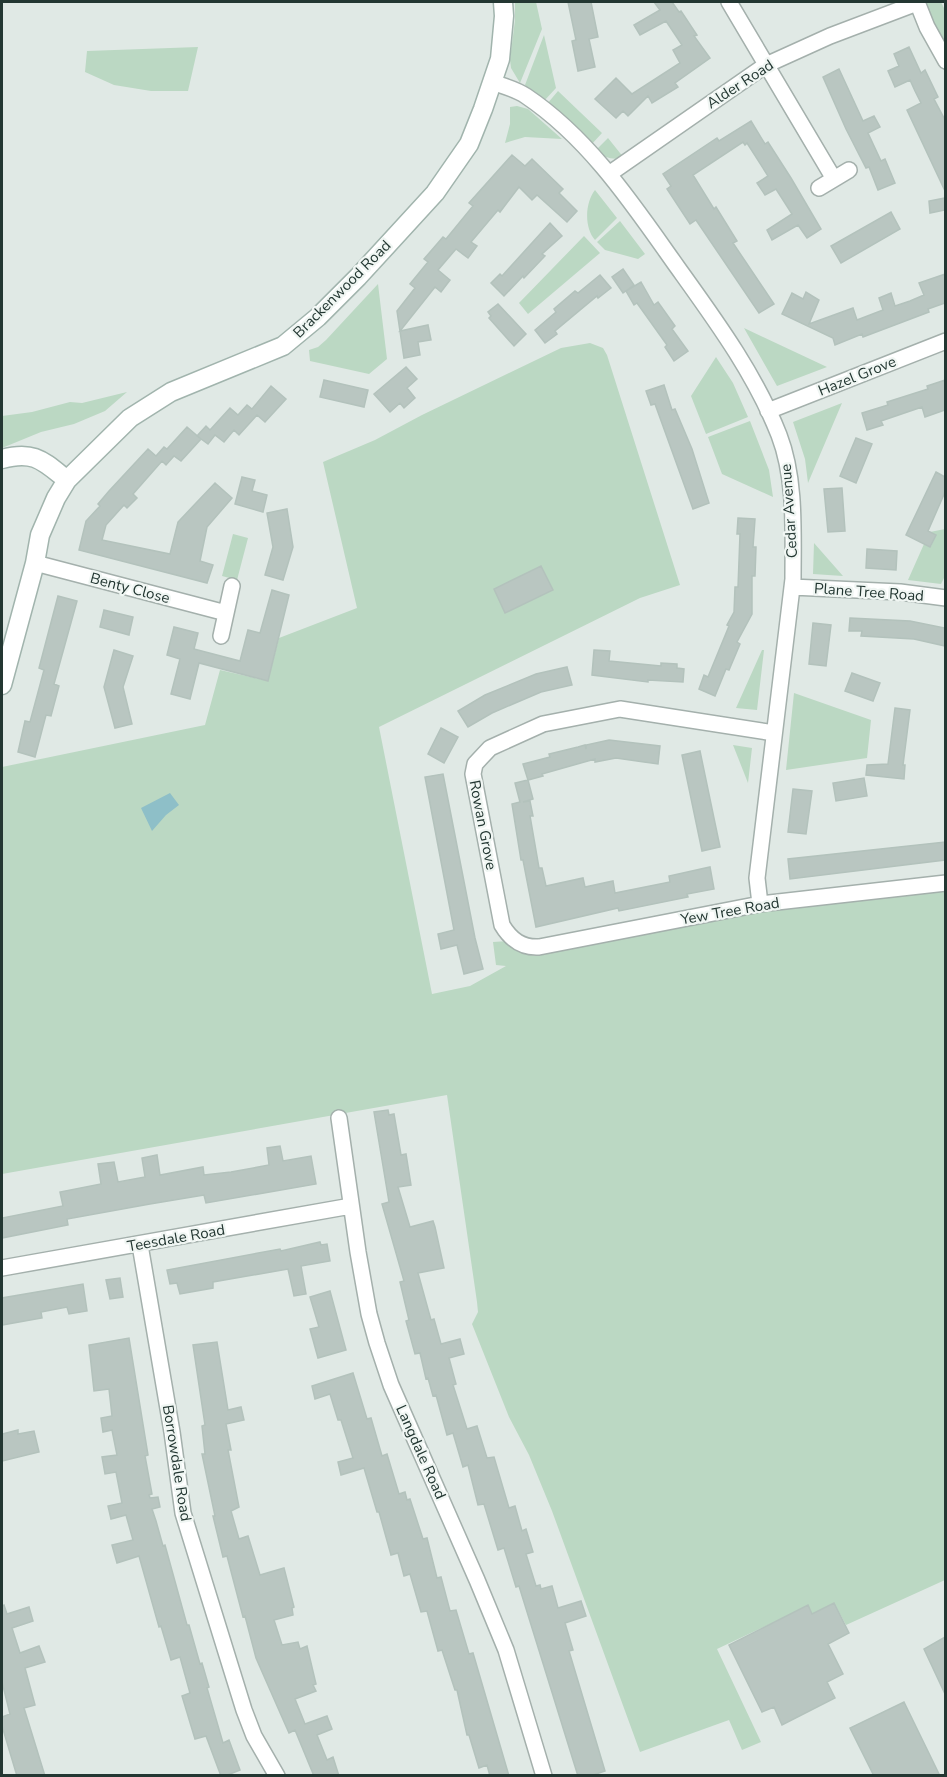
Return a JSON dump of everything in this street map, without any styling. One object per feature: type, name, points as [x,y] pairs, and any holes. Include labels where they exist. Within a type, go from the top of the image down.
[{"type":"street","name":"Brackenwood Road","points":[[2,685],[35,563],[40,535],[56,498],[67,480],[130,418],[171,392],[283,346],[318,317],[358,277],[435,193],[469,144],[492,82],[500,59],[503,2]]},
{"type":"street","points":[[729,2],[834,179]]},
{"type":"street","points":[[917,2],[945,61]]},
{"type":"street","name":"Alder Road","points":[[609,174],[766,65],[830,36],[917,2]]},
{"type":"street","name":"Cedar Avenue","points":[[492,82],[524,94],[572,133],[609,174],[643,218],[751,375],[779,436],[789,485],[793,529],[792,587],[757,878],[760,904]]},
{"type":"street","points":[[819,188],[849,170]]},
{"type":"street","name":"Hazel Grove","points":[[768,411],[945,341]]},
{"type":"street","points":[[2,459],[31,455],[51,466],[67,480]]},
{"type":"street","name":"Benty Close","points":[[35,563],[226,613]]},
{"type":"street","points":[[221,636],[232,586]]},
{"type":"street","name":"Plane Tree Road","points":[[792,587],[900,592],[945,598]]},
{"type":"street","name":"Rowan Grove","points":[[517,942],[502,925],[473,774],[475,764],[483,753],[543,724],[620,709],[774,733]]},
{"type":"street","name":"Yew Tree Road","points":[[517,942],[527,948],[539,947],[760,904],[945,884]]},
{"type":"street","name":"Langdale Road","points":[[339,1118],[369,1314],[391,1385],[506,1650],[543,1776]]},
{"type":"street","name":"Teesdale Road","points":[[2,1268],[351,1206]]},
{"type":"street","name":"Borrowdale Road","points":[[140,1245],[183,1513],[244,1710],[254,1736],[278,1776]]},
{"type":"green space","points":[[515,2],[536,2],[542,29],[520,83],[511,68],[510,60]]},
{"type":"green space","points":[[924,2],[941,2],[945,10],[945,47],[925,9]]},
{"type":"green space","points":[[544,35],[556,88],[544,101],[525,85]]},
{"type":"green space","points":[[198,47],[188,91],[151,91],[114,85],[85,72],[87,51]]},
{"type":"green space","points":[[558,91],[602,133],[591,145],[547,104]]},
{"type":"green space","points":[[510,107],[528,109],[562,139],[525,137],[505,143],[510,124]]},
{"type":"green space","points":[[608,138],[624,158],[608,158],[596,150]]},
{"type":"green space","points":[[595,190],[617,218],[595,240],[589,229],[587,215],[589,201]]},
{"type":"green space","points":[[620,221],[645,254],[638,259],[605,250],[597,242]]},
{"type":"green space","points":[[584,236],[600,253],[528,314],[519,303]]},
{"type":"green space","points":[[378,284],[387,359],[369,374],[310,361],[309,350],[318,347],[326,340]]},
{"type":"green space","points":[[744,328],[827,367],[777,386]]},
{"type":"green space","points":[[590,343],[603,348],[607,355],[680,585],[640,598],[379,727],[432,994],[470,986],[506,966],[496,965],[493,942],[508,941],[524,954],[536,956],[763,911],[945,889],[945,1580],[846,1625],[834,1603],[812,1614],[808,1606],[717,1649],[761,1742],[742,1750],[729,1720],[640,1752],[552,1511],[529,1455],[509,1417],[472,1324],[478,1312],[477,1302],[447,1095],[2,1174],[2,767],[205,725],[220,670],[268,681],[279,638],[357,608],[323,462],[375,440],[561,348]]},
{"type":"green space","points":[[716,357],[733,383],[748,417],[706,434],[691,396]]},
{"type":"green space","points":[[127,392],[105,411],[74,424],[41,432],[2,448],[2,416],[32,412],[70,402],[82,403]]},
{"type":"green space","points":[[842,403],[808,483],[805,459],[793,422]]},
{"type":"green space","points":[[750,421],[769,470],[773,497],[722,474],[708,437]]},
{"type":"green space","points":[[945,529],[945,576],[941,584],[908,580],[924,544],[931,546],[936,535],[930,532]]},
{"type":"green space","points":[[233,534],[248,538],[237,580],[222,576]]},
{"type":"green space","points":[[814,543],[843,576],[813,574]]},
{"type":"green space","points":[[762,650],[764,650],[757,710],[736,708]]},
{"type":"green space","points":[[794,693],[871,720],[867,758],[786,770]]},
{"type":"green space","points":[[733,745],[752,748],[748,783]]},
{"type":"water","points":[[170,793],[179,805],[166,815],[152,831],[141,808]]},
{"type":"building","points":[[568,2],[591,2],[598,37],[589,39],[595,67],[578,71],[572,41],[576,40]]},
{"type":"building","points":[[654,2],[672,2],[679,12],[681,11],[697,35],[694,36],[710,58],[675,83],[678,87],[652,103],[648,96],[628,116],[623,111],[616,118],[595,99],[616,78],[632,94],[680,63],[673,50],[682,45],[666,21],[640,35],[634,25],[660,10]]},
{"type":"building","points":[[909,47],[921,73],[925,70],[938,97],[934,99],[945,120],[945,191],[907,110],[921,103],[910,80],[895,87],[888,71],[899,66],[894,54]]},
{"type":"building","points":[[839,69],[863,121],[874,116],[880,127],[868,133],[881,161],[885,159],[895,183],[878,190],[869,167],[866,168],[846,129],[823,77]]},
{"type":"building","points":[[751,121],[765,144],[768,142],[821,229],[807,238],[798,225],[772,240],[767,230],[792,214],[776,189],[765,195],[757,183],[768,176],[747,143],[745,145],[743,142],[693,175],[714,209],[716,207],[737,241],[733,243],[774,304],[759,313],[696,220],[690,224],[667,189],[671,186],[663,174],[717,138],[719,141]]},
{"type":"building","points":[[512,155],[525,166],[532,159],[563,189],[559,193],[577,211],[567,222],[537,195],[532,200],[519,187],[500,212],[498,210],[471,242],[477,246],[468,258],[456,249],[438,270],[450,280],[441,292],[435,287],[400,331],[428,325],[431,340],[418,342],[420,355],[404,358],[397,311],[415,288],[410,284],[428,262],[424,259],[443,237],[446,239],[473,206],[469,203]]},
{"type":"building","points":[[945,198],[945,210],[930,213],[929,201]]},
{"type":"building","points":[[891,212],[900,229],[841,263],[831,246]]},
{"type":"building","points":[[550,223],[562,236],[542,254],[545,256],[524,278],[523,276],[504,296],[491,283],[500,274],[502,276]]},
{"type":"building","points":[[623,269],[634,285],[623,293],[612,277]]},
{"type":"building","points":[[945,274],[945,303],[928,309],[929,312],[835,345],[833,338],[782,314],[792,293],[803,299],[806,292],[819,300],[809,324],[853,308],[857,320],[883,310],[879,298],[891,293],[895,306],[910,301],[924,295],[919,283]]},
{"type":"building","points":[[600,275],[611,288],[598,298],[597,296],[555,331],[557,334],[545,343],[535,330],[575,291],[578,293]]},
{"type":"building","points":[[641,282],[654,305],[658,302],[675,326],[672,329],[688,351],[674,361],[665,347],[667,345],[637,303],[634,305],[626,291]]},
{"type":"building","points":[[498,304],[526,334],[514,346],[489,318],[491,316],[488,312]]},
{"type":"building","points":[[406,367],[417,379],[407,388],[415,398],[404,408],[400,403],[390,412],[374,394]]},
{"type":"building","points":[[324,380],[368,390],[364,407],[320,397]]},
{"type":"building","points":[[945,380],[945,410],[925,417],[922,407],[881,421],[883,425],[867,430],[862,413],[888,405],[887,402],[928,389],[927,386]]},
{"type":"building","points":[[664,385],[672,410],[675,409],[692,449],[709,503],[693,509],[655,404],[651,405],[646,391]]},
{"type":"building","points":[[271,386],[286,399],[265,422],[257,415],[239,435],[234,430],[224,442],[215,435],[208,444],[197,436],[206,426],[210,430],[230,408],[238,415],[247,405],[252,409]]},
{"type":"building","points":[[187,427],[201,439],[181,461],[174,456],[166,465],[162,461],[133,494],[137,498],[127,508],[124,505],[106,525],[102,540],[170,554],[178,522],[215,483],[232,498],[207,527],[200,561],[213,565],[207,583],[79,550],[86,521],[100,506],[98,504],[109,491],[148,449],[156,456],[164,447],[167,449]]},
{"type":"building","points":[[856,438],[872,444],[856,483],[840,476]]},
{"type":"building","points":[[936,472],[945,477],[945,492],[928,531],[936,535],[930,547],[906,535]]},
{"type":"building","points":[[242,477],[255,480],[252,491],[267,495],[263,512],[235,504]]},
{"type":"building","points":[[842,488],[845,531],[828,532],[824,489]]},
{"type":"building","points":[[287,509],[293,547],[283,580],[265,575],[273,547],[267,513]]},
{"type":"building","points":[[738,518],[755,519],[753,547],[756,547],[755,576],[752,576],[752,614],[737,642],[740,644],[715,696],[699,689],[704,675],[708,677],[734,612],[735,587],[738,587],[740,534],[737,534]]},
{"type":"building","points":[[867,549],[897,551],[896,570],[866,568]]},
{"type":"building","points":[[541,566],[553,590],[505,613],[494,589]]},
{"type":"building","points":[[272,590],[289,595],[268,681],[199,663],[190,699],[171,694],[180,659],[167,655],[174,627],[198,633],[194,649],[240,661],[248,630],[260,633]]},
{"type":"building","points":[[58,596],[77,601],[54,684],[59,686],[51,716],[46,715],[35,757],[18,752],[25,721],[30,722],[44,670],[39,668]]},
{"type":"building","points":[[104,610],[133,617],[129,635],[100,627]]},
{"type":"building","points":[[850,618],[910,621],[945,628],[945,646],[914,639],[861,636],[862,631],[849,631]]},
{"type":"building","points":[[813,623],[831,625],[826,666],[809,664]]},
{"type":"building","points":[[114,650],[133,656],[123,687],[132,724],[115,728],[104,687]]},
{"type":"building","points":[[594,650],[610,651],[609,661],[661,666],[661,663],[677,664],[677,668],[684,669],[683,682],[648,680],[648,682],[592,675]]},
{"type":"building","points":[[567,667],[572,685],[541,692],[492,713],[468,727],[458,711],[485,695],[536,674]]},
{"type":"building","points":[[852,673],[880,683],[873,701],[845,691]]},
{"type":"building","points":[[895,708],[910,710],[903,765],[905,765],[904,779],[866,775],[867,765],[888,764]]},
{"type":"building","points":[[441,728],[458,737],[444,763],[428,754]]},
{"type":"building","points":[[609,740],[660,746],[658,764],[616,758],[595,762],[595,759],[528,780],[523,764],[550,757],[549,754],[585,745],[586,749],[586,745]]},
{"type":"building","points":[[700,751],[720,847],[702,851],[682,755]]},
{"type":"building","points":[[443,774],[483,969],[464,974],[457,945],[441,949],[438,934],[454,930],[425,777]]},
{"type":"building","points":[[864,778],[867,796],[836,801],[833,783]]},
{"type":"building","points":[[528,780],[533,799],[523,802],[530,801],[533,816],[530,816],[539,868],[542,868],[546,886],[583,878],[585,887],[613,881],[615,893],[670,882],[669,876],[710,867],[714,889],[687,894],[688,897],[619,911],[618,908],[536,927],[523,860],[521,860],[512,804],[520,802],[515,783]]},
{"type":"building","points":[[793,789],[812,791],[806,834],[788,832]]},
{"type":"building","points":[[945,842],[945,860],[790,879],[788,859]]},
{"type":"building","points":[[388,1110],[389,1115],[394,1114],[401,1155],[406,1154],[411,1185],[398,1187],[410,1227],[433,1221],[435,1227],[444,1268],[418,1273],[431,1320],[434,1319],[441,1344],[460,1339],[464,1354],[449,1358],[456,1384],[453,1385],[467,1429],[477,1426],[487,1458],[494,1457],[509,1508],[515,1506],[522,1531],[526,1529],[533,1552],[526,1554],[536,1586],[540,1585],[541,1589],[552,1586],[558,1608],[581,1601],[586,1616],[565,1623],[573,1650],[569,1651],[605,1771],[590,1776],[578,1776],[519,1586],[516,1587],[504,1548],[498,1550],[484,1504],[478,1505],[468,1465],[463,1467],[453,1433],[447,1435],[436,1395],[433,1396],[428,1378],[426,1379],[420,1353],[415,1354],[406,1321],[409,1320],[400,1282],[404,1281],[382,1204],[389,1202],[374,1112]]},
{"type":"building","points":[[280,1146],[283,1161],[311,1156],[316,1184],[206,1203],[204,1195],[150,1204],[67,1219],[68,1225],[2,1238],[2,1218],[63,1206],[60,1192],[101,1184],[98,1164],[114,1162],[118,1182],[145,1177],[142,1158],[157,1155],[160,1175],[203,1167],[204,1175],[269,1165],[267,1148]]},
{"type":"building","points":[[320,1242],[321,1245],[327,1244],[330,1261],[301,1266],[306,1294],[294,1296],[288,1269],[213,1282],[213,1288],[180,1294],[177,1283],[170,1284],[167,1270],[280,1249],[281,1251]]},
{"type":"building","points":[[120,1278],[123,1297],[110,1299],[106,1280]]},
{"type":"building","points":[[83,1284],[87,1311],[69,1314],[67,1307],[41,1312],[42,1318],[2,1325],[2,1298]]},
{"type":"building","points":[[330,1291],[346,1350],[318,1358],[310,1329],[319,1327],[310,1297]]},
{"type":"building","points":[[129,1338],[148,1455],[145,1456],[152,1494],[149,1495],[150,1498],[158,1497],[160,1507],[152,1509],[163,1546],[165,1545],[187,1625],[189,1625],[200,1664],[202,1663],[223,1743],[229,1740],[240,1770],[225,1776],[221,1776],[206,1736],[195,1739],[182,1696],[190,1693],[180,1657],[171,1660],[139,1556],[117,1563],[112,1545],[133,1540],[126,1515],[111,1519],[108,1506],[122,1503],[116,1472],[105,1474],[102,1457],[117,1455],[112,1430],[103,1432],[101,1418],[112,1416],[109,1389],[94,1391],[89,1345]]},
{"type":"building","points":[[217,1342],[228,1410],[241,1407],[244,1420],[226,1424],[231,1450],[228,1450],[239,1507],[231,1511],[239,1539],[248,1536],[260,1575],[284,1568],[294,1607],[292,1608],[293,1615],[274,1620],[282,1645],[298,1642],[300,1649],[307,1646],[316,1691],[295,1699],[305,1724],[327,1716],[332,1729],[317,1735],[327,1760],[333,1757],[339,1776],[314,1776],[295,1730],[289,1733],[256,1658],[227,1556],[223,1557],[202,1454],[205,1454],[202,1426],[205,1425],[193,1345]]},
{"type":"building","points":[[353,1373],[367,1419],[371,1418],[382,1456],[387,1454],[399,1494],[405,1492],[407,1500],[410,1499],[423,1539],[427,1538],[437,1578],[441,1577],[450,1611],[456,1610],[469,1654],[473,1653],[509,1776],[490,1776],[487,1765],[479,1768],[469,1735],[467,1735],[457,1690],[455,1690],[442,1650],[438,1651],[427,1611],[421,1612],[410,1574],[404,1576],[398,1553],[391,1555],[364,1468],[341,1475],[338,1462],[353,1458],[341,1420],[338,1420],[330,1394],[315,1399],[312,1386]]},
{"type":"building","points":[[18,1430],[18,1434],[34,1431],[39,1452],[2,1461],[2,1434]]},
{"type":"building","points":[[834,1603],[849,1633],[828,1644],[843,1674],[827,1682],[835,1698],[782,1725],[774,1707],[762,1712],[729,1645],[808,1605],[812,1614]]},
{"type":"building","points":[[4,1605],[7,1614],[29,1607],[33,1621],[12,1628],[20,1653],[39,1646],[45,1662],[25,1668],[35,1705],[24,1708],[45,1776],[17,1776],[2,1726],[2,1717],[10,1714],[2,1682],[2,1606]]},
{"type":"building","points":[[945,1637],[945,1694],[924,1649]]},
{"type":"building","points":[[904,1702],[940,1776],[874,1776],[850,1728]]}]
